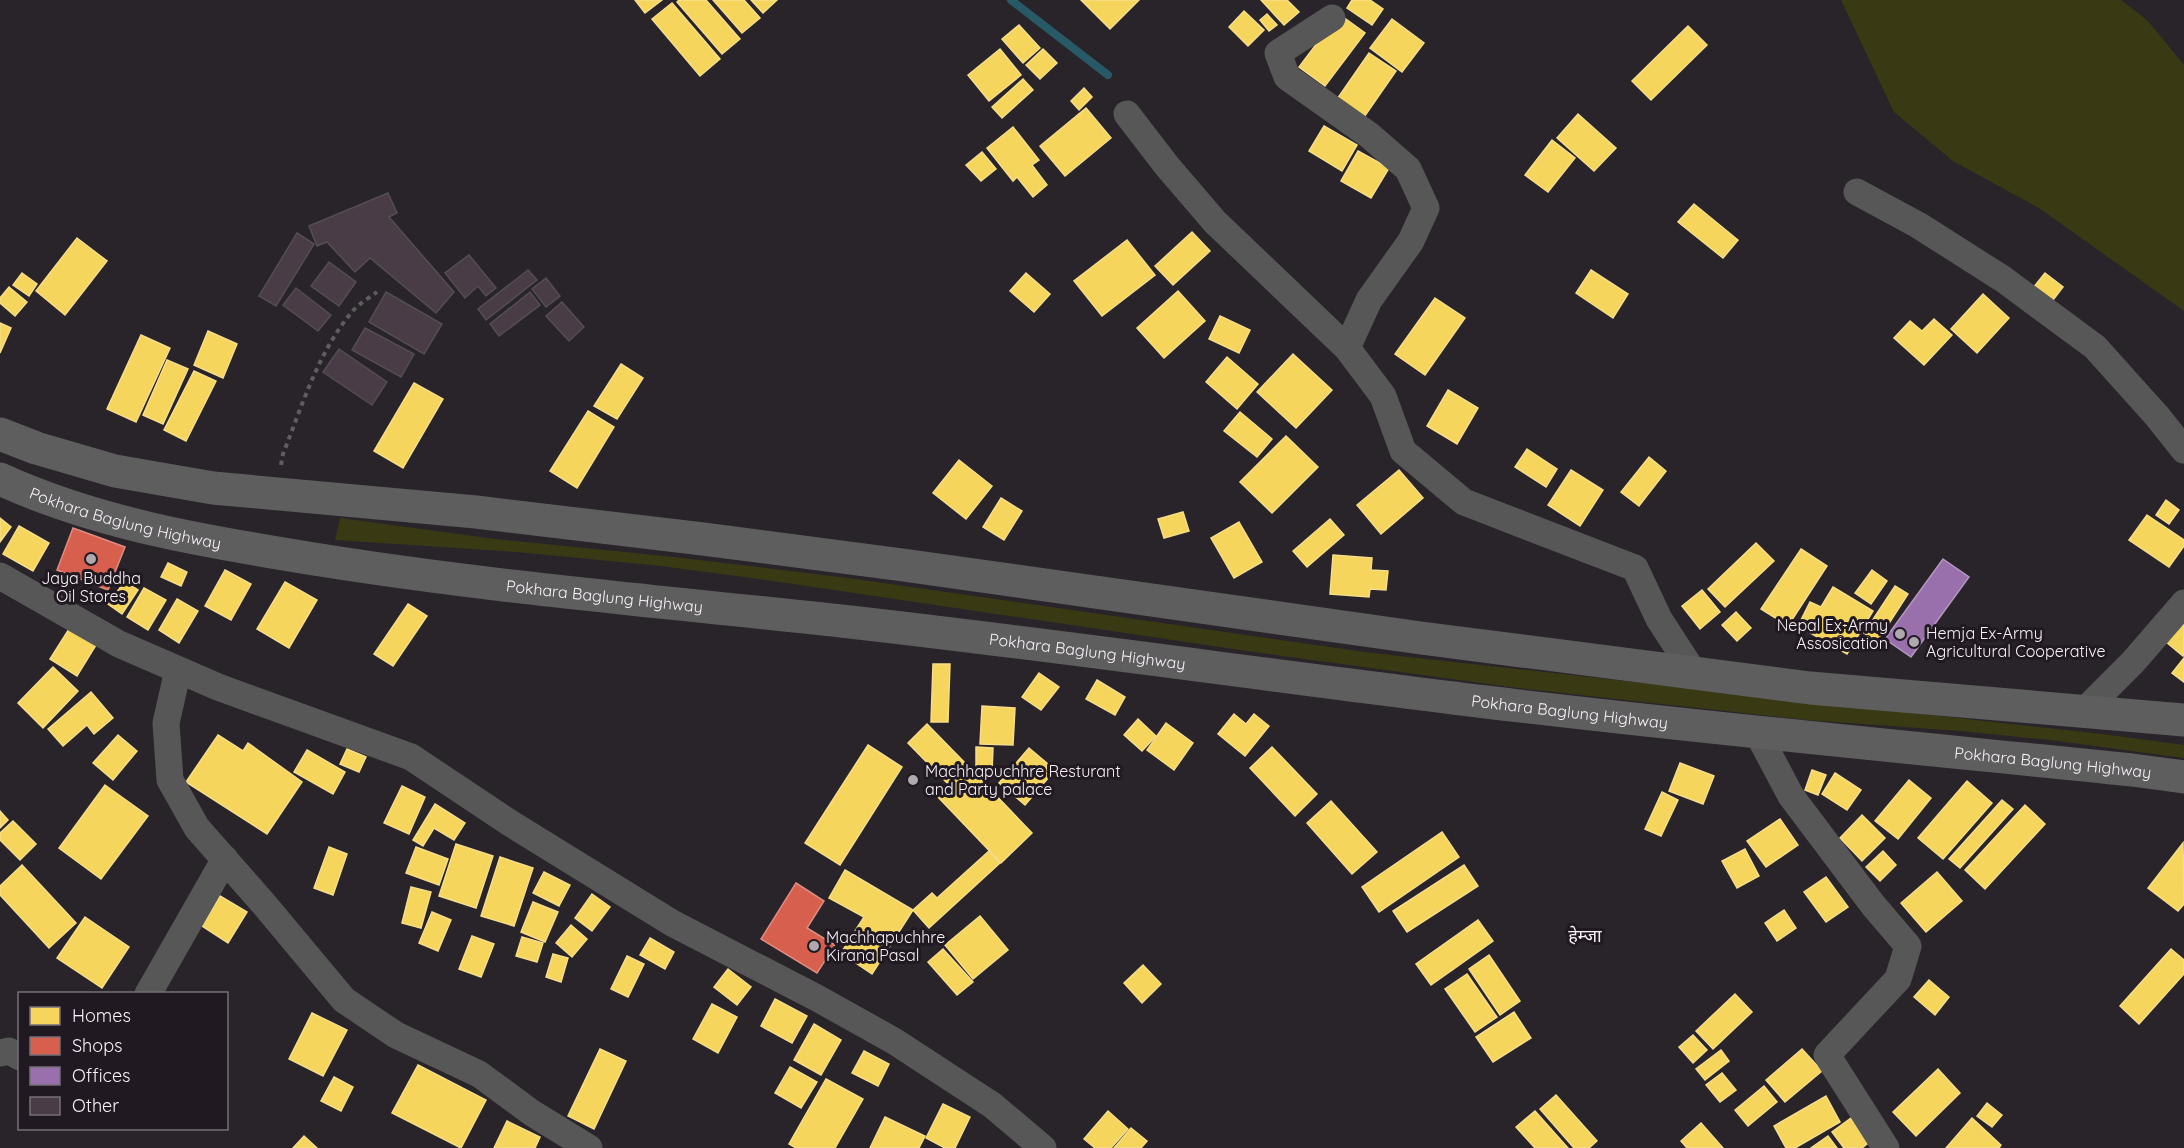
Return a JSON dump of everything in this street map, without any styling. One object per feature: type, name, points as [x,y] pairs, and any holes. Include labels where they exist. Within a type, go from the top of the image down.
[{"type":"highway","points":[[0,434],[36,448],[116,471],[213,488],[476,512],[703,539],[1421,638],[1810,688],[2184,720]]},
{"type":"highway","name":"Pokhara Baglung Highway","points":[[0,479],[57,502],[121,521],[196,538],[366,567],[551,591],[844,622],[1491,703],[2184,777]]},
{"type":"street","points":[[1332,18],[1278,53],[1287,77],[1369,135],[1408,169],[1426,208],[1412,241],[1369,300],[1347,348]]},
{"type":"street","points":[[1127,114],[1167,166],[1215,222],[1347,348],[1383,396],[1403,451],[1464,502],[1635,568],[1659,619],[1694,673]]},
{"type":"street","points":[[1857,192],[1918,225],[2003,279],[2094,347],[2157,416],[2184,450]]},
{"type":"street","points":[[0,576],[119,644],[218,687],[411,758],[510,823],[672,923],[817,998],[894,1041],[992,1105],[1043,1148]]},
{"type":"street","points":[[2084,711],[2133,662],[2184,603]]},
{"type":"street","points":[[178,670],[166,723],[170,780],[197,828],[344,1000],[396,1035],[479,1074],[532,1113],[590,1148]]},
{"type":"street","points":[[1757,732],[1791,796],[1873,905],[1908,946],[1898,979],[1827,1055],[1886,1148]]},
{"type":"street","points":[[149,992],[225,859]]},
{"type":"street","points":[[0,1053],[9,1051],[18,1055]]},
{"type":"path","points":[[270,494],[309,388],[328,347],[353,310],[377,292]]},
{"type":"shaded area","points":[[1841,0],[2121,0],[2147,20],[2184,65],[2184,311],[2039,208],[1953,161],[1894,112]]},
{"type":"shaded area","points":[[340,518],[495,539],[848,578],[1372,653],[2102,734],[2184,745],[2184,758],[2050,740],[1807,720],[1518,688],[661,566],[517,552],[335,540]]},
{"type":"building: Homes","points":[[635,0],[662,0],[645,13]]},
{"type":"building: Homes","points":[[679,0],[706,0],[740,39],[722,54],[677,2]]},
{"type":"building: Homes","points":[[713,0],[744,0],[760,18],[742,33]]},
{"type":"building: Homes","points":[[751,0],[777,0],[763,13]]},
{"type":"building: Homes","points":[[1081,0],[1139,0],[1110,29]]},
{"type":"building: Homes","points":[[1261,0],[1287,0],[1299,12],[1284,25]]},
{"type":"building: Homes","points":[[1352,0],[1370,0],[1383,9],[1372,25],[1347,8]]},
{"type":"building: Homes","points":[[672,3],[720,59],[700,76],[652,19]]},
{"type":"building: Homes","points":[[1244,11],[1264,30],[1248,46],[1229,27]]},
{"type":"building: Homes","points":[[1267,14],[1277,25],[1269,31],[1260,20]]},
{"type":"building: Homes","points":[[1339,14],[1365,33],[1325,86],[1299,67]]},
{"type":"building: Homes","points":[[1392,19],[1424,43],[1402,72],[1370,48]]},
{"type":"building: Homes","points":[[1019,25],[1040,48],[1023,63],[1002,39]]},
{"type":"building: Homes","points":[[1688,26],[1707,45],[1651,100],[1632,81]]},
{"type":"building: Homes","points":[[1000,49],[1021,75],[989,101],[968,75]]},
{"type":"building: Homes","points":[[1043,49],[1057,63],[1040,79],[1026,65]]},
{"type":"building: Homes","points":[[1369,53],[1396,71],[1362,120],[1335,102]]},
{"type":"building: Homes","points":[[1023,79],[1033,90],[1002,118],[992,107]]},
{"type":"building: Homes","points":[[1084,88],[1092,97],[1079,110],[1071,101]]},
{"type":"building: Homes","points":[[1086,108],[1111,138],[1065,176],[1040,146]]},
{"type":"building: Homes","points":[[1578,114],[1616,148],[1594,171],[1557,138]]},
{"type":"building: Homes","points":[[1324,126],[1357,145],[1342,171],[1309,151]]},
{"type":"building: Homes","points":[[1013,127],[1039,160],[1032,165],[1047,185],[1033,197],[1017,177],[1013,181],[987,148]]},
{"type":"building: Homes","points":[[1552,140],[1575,158],[1548,192],[1525,175]]},
{"type":"building: Homes","points":[[1358,151],[1389,168],[1371,198],[1341,181]]},
{"type":"building: Homes","points":[[982,152],[996,169],[981,181],[966,165]]},
{"type":"building: Homes","points":[[1694,204],[1738,240],[1723,258],[1678,222]]},
{"type":"building: Homes","points":[[1192,232],[1210,251],[1173,285],[1155,266]]},
{"type":"building: Homes","points":[[77,238],[107,261],[65,315],[36,291]]},
{"type":"building: Homes","points":[[1127,240],[1155,275],[1102,316],[1074,281]]},
{"type":"building: Homes","points":[[1591,270],[1628,294],[1613,318],[1576,293]]},
{"type":"building: Homes","points":[[22,273],[37,284],[29,296],[13,285]]},
{"type":"building: Homes","points":[[1026,273],[1050,294],[1034,312],[1010,291]]},
{"type":"building: Homes","points":[[2045,273],[2063,287],[2047,308],[2029,293]]},
{"type":"building: Homes","points":[[9,287],[27,302],[15,316],[0,303],[0,298]]},
{"type":"building: Homes","points":[[1178,291],[1205,321],[1164,358],[1137,328]]},
{"type":"building: Homes","points":[[1983,294],[2009,318],[1977,353],[1951,329]]},
{"type":"building: Homes","points":[[1435,298],[1465,318],[1425,375],[1395,354]]},
{"type":"building: Homes","points":[[1220,316],[1250,330],[1239,353],[1209,339]]},
{"type":"building: Homes","points":[[1934,319],[1952,335],[1924,365],[1894,338],[1910,321],[1922,331]]},
{"type":"building: Homes","points":[[0,323],[11,328],[0,353]]},
{"type":"building: Homes","points":[[208,331],[237,344],[223,378],[194,365]]},
{"type":"building: Homes","points":[[141,335],[170,348],[136,422],[107,409]]},
{"type":"building: Homes","points":[[1293,354],[1332,390],[1296,428],[1257,392]]},
{"type":"building: Homes","points":[[1227,357],[1258,384],[1237,409],[1206,382]]},
{"type":"building: Homes","points":[[167,360],[188,369],[163,424],[143,415]]},
{"type":"building: Homes","points":[[621,364],[643,378],[617,419],[594,406]]},
{"type":"building: Homes","points":[[194,371],[216,381],[186,441],[164,430]]},
{"type":"building: Homes","points":[[414,383],[443,399],[403,468],[374,451]]},
{"type":"building: Homes","points":[[1448,390],[1478,408],[1457,444],[1427,426]]},
{"type":"building: Homes","points":[[588,411],[614,427],[577,488],[550,471]]},
{"type":"building: Homes","points":[[1240,412],[1272,439],[1257,457],[1224,431]]},
{"type":"building: Homes","points":[[1286,436],[1318,467],[1272,513],[1240,482]]},
{"type":"building: Homes","points":[[1527,449],[1557,469],[1546,487],[1515,467]]},
{"type":"building: Homes","points":[[1649,457],[1666,471],[1639,506],[1621,492]]},
{"type":"building: Homes","points":[[959,460],[992,486],[966,519],[933,493]]},
{"type":"building: Homes","points":[[1399,470],[1423,498],[1381,534],[1357,505]]},
{"type":"building: Homes","points":[[1571,470],[1603,490],[1580,526],[1548,505]]},
{"type":"building: Homes","points":[[1001,498],[1022,511],[1004,540],[983,527]]},
{"type":"building: Homes","points":[[2166,500],[2179,510],[2169,524],[2156,515]]},
{"type":"building: Homes","points":[[1183,512],[1189,531],[1164,538],[1158,519]]},
{"type":"building: Homes","points":[[2147,515],[2184,540],[2184,546],[2169,567],[2129,540]]},
{"type":"building: Homes","points":[[0,518],[11,527],[0,542]]},
{"type":"building: Homes","points":[[1330,519],[1344,535],[1307,567],[1293,551]]},
{"type":"building: Homes","points":[[1239,522],[1262,562],[1234,578],[1211,538]]},
{"type":"building: Homes","points":[[19,526],[49,543],[33,571],[3,554]]},
{"type":"building: Homes","points":[[1756,543],[1774,561],[1725,607],[1708,589]]},
{"type":"building: Homes","points":[[1801,549],[1827,566],[1788,626],[1761,609]]},
{"type":"building: Homes","points":[[1333,555],[1372,558],[1371,570],[1388,571],[1386,590],[1370,589],[1369,597],[1330,594]]},
{"type":"building: Homes","points":[[168,563],[187,572],[181,586],[161,577]]},
{"type":"building: Homes","points":[[225,570],[251,584],[231,620],[205,606]]},
{"type":"building: Homes","points":[[1872,570],[1887,581],[1871,604],[1855,593]]},
{"type":"building: Homes","points":[[125,581],[138,590],[122,614],[108,604]]},
{"type":"building: Homes","points":[[285,582],[317,600],[289,648],[257,629]]},
{"type":"building: Homes","points":[[1895,586],[1908,594],[1877,642],[1864,633]]},
{"type":"building: Homes","points":[[1833,587],[1873,611],[1847,654],[1798,626],[1810,602],[1821,607]]},
{"type":"building: Homes","points":[[144,588],[166,600],[148,630],[127,617]]},
{"type":"building: Homes","points":[[1702,590],[1720,612],[1700,629],[1682,606]]},
{"type":"building: Homes","points":[[177,599],[198,611],[179,643],[159,630]]},
{"type":"building: Homes","points":[[408,604],[427,616],[393,666],[374,654]]},
{"type":"building: Homes","points":[[1736,612],[1751,628],[1737,641],[1722,625]]},
{"type":"building: Homes","points":[[2184,620],[2184,654],[2183,656],[2166,642]]},
{"type":"building: Homes","points":[[69,629],[96,645],[77,676],[50,659]]},
{"type":"building: Homes","points":[[2184,658],[2184,682],[2172,673]]},
{"type":"building: Homes","points":[[933,664],[950,664],[948,722],[931,722]]},
{"type":"building: Homes","points":[[53,667],[78,691],[43,728],[18,703]]},
{"type":"building: Homes","points":[[1039,673],[1059,687],[1041,710],[1022,697]]},
{"type":"building: Homes","points":[[1097,680],[1125,697],[1115,715],[1086,699]]},
{"type":"building: Homes","points":[[91,692],[113,718],[94,734],[87,725],[63,746],[48,729]]},
{"type":"building: Homes","points":[[982,706],[1015,708],[1013,745],[980,744]]},
{"type":"building: Homes","points":[[1234,714],[1246,724],[1254,714],[1269,726],[1245,756],[1218,734]]},
{"type":"building: Homes","points":[[1138,719],[1156,736],[1142,751],[1124,735]]},
{"type":"building: Homes","points":[[1166,723],[1193,743],[1174,770],[1147,750]]},
{"type":"building: Homes","points":[[927,724],[968,766],[949,785],[908,743]]},
{"type":"building: Homes","points":[[118,735],[137,751],[113,780],[93,763]]},
{"type":"building: Homes","points":[[218,735],[243,751],[248,743],[302,782],[267,834],[186,782]]},
{"type":"building: Homes","points":[[868,745],[902,767],[840,865],[805,843]]},
{"type":"building: Homes","points":[[976,747],[993,748],[992,772],[976,772]]},
{"type":"building: Homes","points":[[1272,747],[1317,794],[1295,816],[1250,768]]},
{"type":"building: Homes","points":[[1029,748],[1055,770],[1025,805],[999,783]]},
{"type":"building: Homes","points":[[347,749],[366,757],[359,772],[340,764]]},
{"type":"building: Homes","points":[[307,750],[345,772],[333,794],[294,772]]},
{"type":"building: Homes","points":[[1680,763],[1714,776],[1703,804],[1669,791]]},
{"type":"building: Homes","points":[[968,766],[1032,833],[1001,863],[937,796]]},
{"type":"building: Homes","points":[[1812,770],[1826,775],[1818,795],[1805,790]]},
{"type":"building: Homes","points":[[1835,773],[1861,790],[1847,810],[1822,794]]},
{"type":"building: Homes","points":[[1909,780],[1931,798],[1898,839],[1875,821]]},
{"type":"building: Homes","points":[[1967,781],[1992,803],[1943,859],[1918,838]]},
{"type":"building: Homes","points":[[105,785],[148,816],[101,879],[59,848]]},
{"type":"building: Homes","points":[[402,786],[425,797],[409,834],[384,823]]},
{"type":"building: Homes","points":[[1662,792],[1678,800],[1661,836],[1645,829]]},
{"type":"building: Homes","points":[[2002,800],[2013,809],[1960,868],[1949,859]]},
{"type":"building: Homes","points":[[1331,801],[1377,852],[1352,874],[1307,823]]},
{"type":"building: Homes","points":[[435,804],[465,823],[454,840],[434,828],[423,846],[413,840]]},
{"type":"building: Homes","points":[[2025,805],[2045,824],[1985,889],[1965,870]]},
{"type":"building: Homes","points":[[0,811],[8,820],[0,828]]},
{"type":"building: Homes","points":[[1862,815],[1885,838],[1862,861],[1840,838]]},
{"type":"building: Homes","points":[[1780,819],[1798,845],[1766,867],[1747,841]]},
{"type":"building: Homes","points":[[13,821],[36,844],[20,860],[0,840],[0,833]]},
{"type":"building: Homes","points":[[1442,832],[1459,857],[1379,912],[1362,887]]},
{"type":"building: Homes","points":[[2183,843],[2184,904],[2178,911],[2148,888]]},
{"type":"building: Homes","points":[[456,844],[493,856],[476,908],[439,896]]},
{"type":"building: Homes","points":[[329,847],[347,854],[333,895],[314,888]]},
{"type":"building: Homes","points":[[416,847],[448,859],[439,885],[406,873]]},
{"type":"building: Homes","points":[[1745,849],[1759,876],[1737,888],[1722,861]]},
{"type":"building: Homes","points":[[989,851],[1000,863],[929,928],[913,910],[932,893],[937,898]]},
{"type":"building: Homes","points":[[1883,851],[1896,865],[1880,881],[1866,867]]},
{"type":"building: Homes","points":[[500,857],[533,868],[514,926],[481,916]]},
{"type":"building: Homes","points":[[22,865],[76,923],[49,948],[0,895],[0,886]]},
{"type":"building: Homes","points":[[1464,865],[1478,886],[1407,932],[1393,911]]},
{"type":"building: Homes","points":[[845,870],[913,910],[872,974],[841,953],[864,917],[829,898]]},
{"type":"building: Homes","points":[[544,872],[570,885],[559,906],[533,893]]},
{"type":"building: Homes","points":[[1937,872],[1962,901],[1926,932],[1901,903]]},
{"type":"building: Homes","points":[[1826,877],[1848,907],[1826,922],[1804,892]]},
{"type":"building: Homes","points":[[411,887],[431,892],[421,928],[402,923]]},
{"type":"building: Homes","points":[[592,894],[610,907],[592,931],[575,918]]},
{"type":"building: Homes","points":[[220,896],[247,912],[228,943],[202,926]]},
{"type":"building: Homes","points":[[533,902],[558,912],[545,942],[521,932]]},
{"type":"building: Homes","points":[[1784,910],[1796,928],[1777,941],[1765,923]]},
{"type":"building: Homes","points":[[432,912],[451,920],[438,951],[419,943]]},
{"type":"building: Homes","points":[[980,916],[1008,950],[973,979],[945,945]]},
{"type":"building: Homes","points":[[85,917],[129,947],[102,988],[57,958]]},
{"type":"building: Homes","points":[[1478,920],[1493,941],[1431,985],[1416,964]]},
{"type":"building: Homes","points":[[571,925],[587,939],[572,957],[556,943]]},
{"type":"building: Homes","points":[[472,936],[494,944],[481,977],[459,969]]},
{"type":"building: Homes","points":[[522,937],[543,943],[537,962],[516,956]]},
{"type":"building: Homes","points":[[650,938],[674,952],[665,969],[640,955]]},
{"type":"building: Homes","points":[[943,949],[973,982],[957,995],[928,962]]},
{"type":"building: Homes","points":[[2171,949],[2184,960],[2184,974],[2139,1024],[2120,1006]]},
{"type":"building: Homes","points":[[553,954],[568,958],[561,982],[546,977]]},
{"type":"building: Homes","points":[[1489,955],[1520,1001],[1500,1015],[1469,969]]},
{"type":"building: Homes","points":[[627,956],[644,964],[628,997],[611,989]]},
{"type":"building: Homes","points":[[1143,965],[1161,984],[1142,1003],[1124,983]]},
{"type":"building: Homes","points":[[728,969],[751,987],[737,1005],[714,987]]},
{"type":"building: Homes","points":[[1467,974],[1497,1017],[1475,1032],[1445,989]]},
{"type":"building: Homes","points":[[1929,980],[1949,997],[1935,1015],[1914,997]]},
{"type":"building: Homes","points":[[1735,994],[1752,1012],[1713,1049],[1696,1031]]},
{"type":"building: Homes","points":[[775,999],[807,1016],[792,1043],[761,1026]]},
{"type":"building: Homes","points":[[712,1004],[737,1017],[718,1053],[693,1039]]},
{"type":"building: Homes","points":[[1514,1012],[1531,1038],[1493,1062],[1476,1037]]},
{"type":"building: Homes","points":[[312,1013],[347,1030],[323,1076],[289,1059]]},
{"type":"building: Homes","points":[[814,1024],[841,1040],[821,1075],[794,1060]]},
{"type":"building: Homes","points":[[1693,1035],[1707,1050],[1693,1063],[1679,1047]]},
{"type":"building: Homes","points":[[600,1049],[626,1061],[594,1129],[568,1116]]},
{"type":"building: Homes","points":[[1802,1049],[1822,1071],[1785,1102],[1766,1080]]},
{"type":"building: Homes","points":[[1721,1050],[1729,1061],[1705,1080],[1696,1069]]},
{"type":"building: Homes","points":[[864,1051],[889,1064],[878,1086],[852,1073]]},
{"type":"building: Homes","points":[[418,1065],[486,1100],[461,1148],[392,1113]]},
{"type":"building: Homes","points":[[790,1067],[817,1082],[801,1108],[775,1093]]},
{"type":"building: Homes","points":[[1938,1069],[1960,1093],[1916,1136],[1893,1112]]},
{"type":"building: Homes","points":[[1722,1073],[1736,1090],[1720,1102],[1706,1085]]},
{"type":"building: Homes","points":[[334,1077],[353,1087],[341,1111],[321,1101]]},
{"type":"building: Homes","points":[[826,1079],[863,1099],[835,1148],[796,1148],[789,1144]]},
{"type":"building: Homes","points":[[1764,1086],[1777,1102],[1748,1126],[1735,1110]]},
{"type":"building: Homes","points":[[1556,1095],[1597,1141],[1589,1148],[1574,1148],[1540,1109]]},
{"type":"building: Homes","points":[[1826,1096],[1840,1122],[1795,1148],[1786,1148],[1774,1126]]},
{"type":"building: Homes","points":[[1987,1103],[2002,1115],[1992,1127],[1977,1116]]},
{"type":"building: Homes","points":[[943,1104],[970,1117],[955,1148],[945,1148],[926,1138]]},
{"type":"building: Homes","points":[[1108,1111],[1128,1129],[1111,1148],[1095,1148],[1084,1139]]},
{"type":"building: Homes","points":[[1535,1111],[1568,1148],[1535,1148],[1516,1127]]},
{"type":"building: Homes","points":[[885,1117],[925,1136],[919,1148],[870,1148]]},
{"type":"building: Homes","points":[[1851,1118],[1868,1143],[1862,1148],[1844,1148],[1832,1132]]},
{"type":"building: Homes","points":[[1972,1118],[2001,1145],[1999,1148],[1946,1148]]},
{"type":"building: Homes","points":[[507,1121],[540,1137],[535,1148],[494,1148]]},
{"type":"building: Homes","points":[[1701,1123],[1723,1148],[1687,1148],[1681,1141]]},
{"type":"building: Homes","points":[[1131,1128],[1147,1141],[1141,1148],[1114,1148]]},
{"type":"building: Homes","points":[[304,1136],[317,1148],[293,1148]]},
{"type":"building: Homes","points":[[1828,1136],[1837,1148],[1811,1148]]},
{"type":"building: Shops","name":"Jaya Buddha Oil Stores","points":[[73,528],[125,547],[108,590],[57,570]]},
{"type":"building: Shops","points":[[796,883],[824,901],[807,928],[835,945],[817,973],[761,939]]},
{"type":"building: Offices","points":[[1943,559],[1969,577],[1911,657],[1885,639]]},
{"type":"building: Other","points":[[388,193],[397,213],[389,217],[454,292],[436,313],[370,258],[355,272],[327,242],[317,246],[309,226]]},
{"type":"building: Other","points":[[297,233],[314,244],[276,306],[259,296]]},
{"type":"building: Other","points":[[469,255],[496,288],[486,296],[478,286],[465,298],[445,273]]},
{"type":"building: Other","points":[[329,262],[356,282],[339,306],[311,286]]},
{"type":"building: Other","points":[[528,270],[537,280],[486,320],[478,309]]},
{"type":"building: Other","points":[[546,278],[560,296],[546,307],[532,289]]},
{"type":"building: Other","points":[[296,288],[331,315],[318,331],[283,305]]},
{"type":"building: Other","points":[[386,292],[442,324],[424,354],[369,322]]},
{"type":"building: Other","points":[[530,292],[540,305],[499,336],[490,324]]},
{"type":"building: Other","points":[[562,302],[584,327],[569,341],[546,316]]},
{"type":"building: Other","points":[[365,328],[414,354],[401,377],[352,350]]},
{"type":"building: Other","points":[[339,349],[387,382],[372,405],[323,372]]},
{"type":"waterway","points":[[1011,0],[1108,75]]},
{"type":"place","name":"Jaya Buddha Oil Stores","points":[[91,559]]},
{"type":"place","name":"Nepal Ex-Army Assosication","points":[[1900,634]]},
{"type":"place","name":"Hemja Ex-Army Agricultural Cooperative","points":[[1914,642]]},
{"type":"place","name":"Machhapuchhre Resturant and Party palace","points":[[913,780]]},
{"type":"place","name":"Machhapuchhre Kirana Pasal","points":[[814,946]]},
{"type":"district","name":"हेम्जा","points":[[1585,936]]}]
